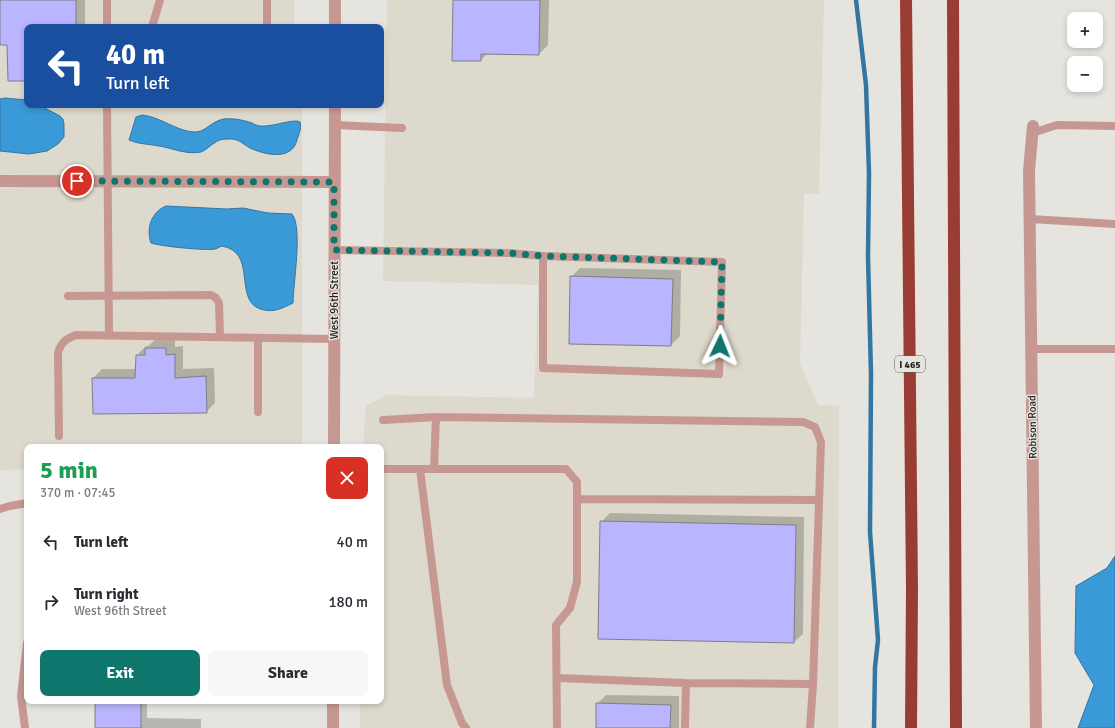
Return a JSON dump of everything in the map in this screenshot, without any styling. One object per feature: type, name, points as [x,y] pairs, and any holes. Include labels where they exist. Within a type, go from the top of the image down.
[{"type":"highway","name":"I 465","points":[[906,0],[912,589],[911,728]]},
{"type":"highway","points":[[953,0],[956,728]]},
{"type":"street","points":[[335,0],[335,24]]},
{"type":"street","name":"West 96th Street","points":[[334,108],[334,444]]},
{"type":"street","name":"Robison Road","points":[[1033,129],[1030,171],[1030,218],[1036,728]]},
{"type":"street","points":[[0,181],[334,182]]},
{"type":"street","points":[[333,704],[333,728]]},
{"type":"lane","points":[[107,0],[107,24]]},
{"type":"lane","points":[[153,24],[160,0]]},
{"type":"lane","points":[[267,0],[267,24]]},
{"type":"lane","points":[[107,108],[109,335]]},
{"type":"lane","points":[[334,125],[402,128]]},
{"type":"lane","points":[[1033,129],[1057,125],[1115,126]]},
{"type":"lane","points":[[1030,218],[1115,224]]},
{"type":"lane","points":[[334,250],[509,253],[543,256],[722,262],[719,374],[543,368],[543,256]]},
{"type":"lane","points":[[68,296],[211,294],[219,303],[220,337]]},
{"type":"lane","points":[[59,436],[59,346],[66,339],[76,335],[334,339]]},
{"type":"lane","points":[[258,338],[258,412]]},
{"type":"lane","points":[[1031,349],[1115,350]]},
{"type":"lane","points":[[434,469],[436,417]]},
{"type":"lane","points":[[383,420],[436,417],[803,422],[815,427],[821,442],[813,684],[810,728]]},
{"type":"lane","points":[[384,469],[566,469],[577,482],[577,582],[570,608],[556,626],[558,678],[557,728]]},
{"type":"lane","points":[[420,469],[447,685],[462,723],[466,728]]},
{"type":"lane","points":[[577,500],[819,500]]},
{"type":"lane","points":[[0,509],[24,504]]},
{"type":"lane","points":[[24,670],[21,696],[24,728]]},
{"type":"lane","points":[[558,678],[686,683],[813,684]]},
{"type":"lane","points":[[685,728],[686,683]]},
{"type":"shaded area","points":[[0,0],[294,0],[294,24],[24,24],[24,108],[302,108],[302,444],[24,444],[24,469],[0,470]]},
{"type":"shaded area","points":[[387,0],[824,0],[819,194],[804,193],[800,364],[818,405],[839,406],[838,728],[360,728],[360,704],[384,704],[384,444],[363,444],[366,406],[387,395],[534,398],[538,285],[383,281]]},
{"type":"water","points":[[0,99],[24,100],[24,108],[45,108],[60,116],[63,119],[64,124],[64,137],[58,144],[47,151],[29,154],[0,151]]},
{"type":"water","points":[[142,115],[156,118],[181,129],[194,132],[202,131],[219,120],[234,119],[260,126],[269,126],[297,121],[300,122],[300,132],[293,149],[282,154],[268,154],[250,148],[234,139],[223,139],[201,152],[190,153],[129,140],[136,117]]},
{"type":"water","points":[[166,206],[227,209],[243,208],[268,213],[292,214],[297,231],[297,257],[293,303],[281,309],[269,311],[260,309],[252,304],[248,296],[242,265],[239,257],[232,250],[221,246],[216,249],[203,249],[172,247],[151,243],[149,232],[153,217],[157,212]]},
{"type":"water","points":[[1115,556],[1115,728],[1078,728],[1094,685],[1075,653],[1076,586],[1107,568]]},
{"type":"building","points":[[0,0],[76,0],[76,24],[24,24],[24,81],[8,81],[7,45],[0,45]]},
{"type":"building","points":[[453,0],[540,0],[539,55],[481,54],[481,61],[452,61]]},
{"type":"building","points":[[570,276],[673,279],[671,346],[569,344]]},
{"type":"building","points":[[145,348],[166,348],[166,355],[175,354],[175,378],[206,376],[207,413],[93,414],[92,378],[135,378],[136,355],[145,355]]},
{"type":"building","points":[[600,521],[796,525],[794,643],[598,639]]},
{"type":"building","points":[[596,703],[671,705],[670,728],[596,728]]},
{"type":"building","points":[[95,704],[141,704],[141,728],[95,728]]},
{"type":"waterway","points":[[856,0],[866,85],[869,173],[868,257],[871,374],[870,532],[878,640],[875,667],[874,728]]},
{"type":"route","points":[[77,181],[334,182],[334,250],[509,253],[543,256],[722,262],[720,346]]}]
